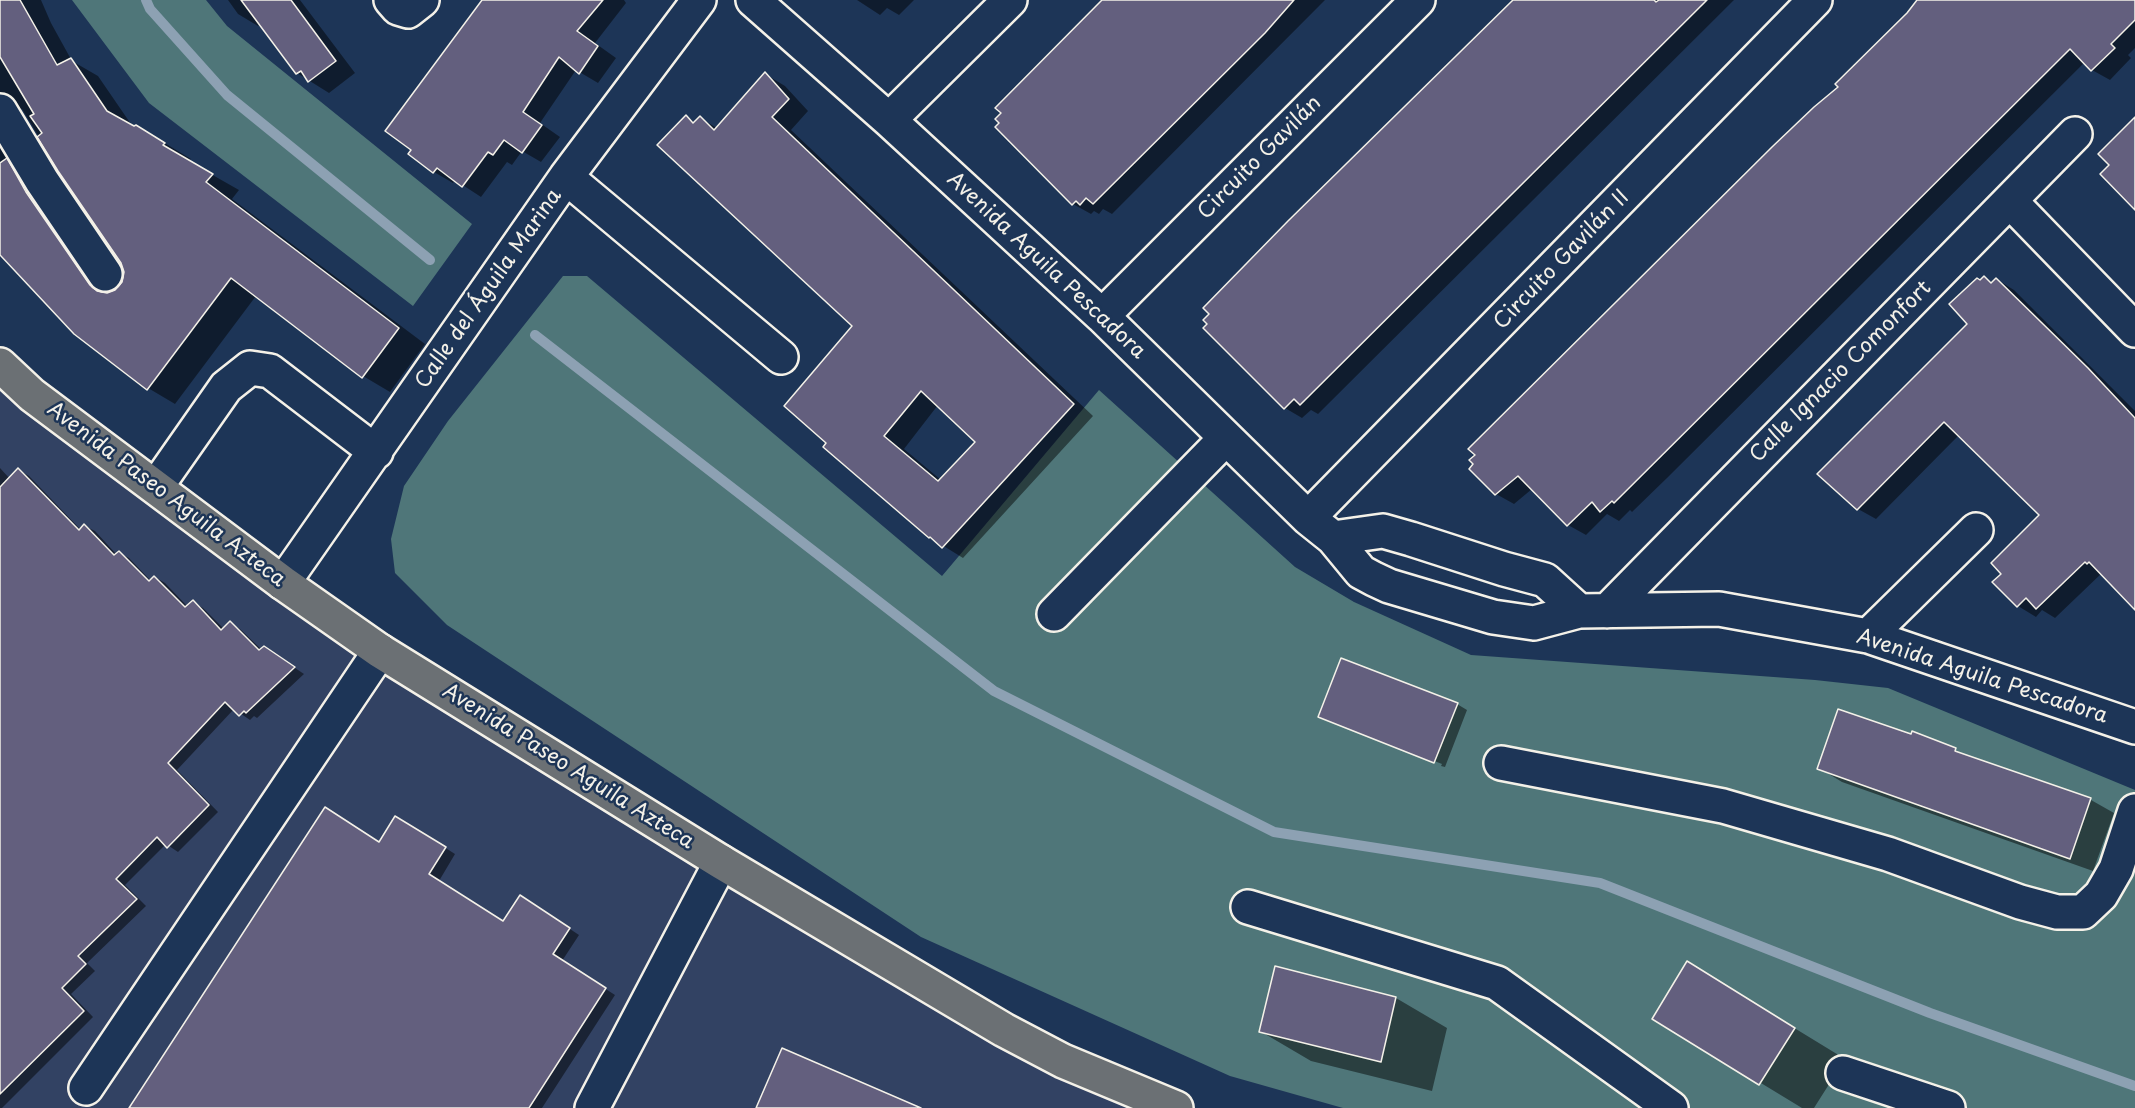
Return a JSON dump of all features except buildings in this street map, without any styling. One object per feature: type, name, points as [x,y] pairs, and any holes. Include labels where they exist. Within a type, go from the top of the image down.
[{"type":"main road","name":"Avenida Paseo Aguila Azteca","points":[[0,364],[32,395],[283,583],[380,651],[721,862],[1004,1030],[1064,1061],[1176,1108]]},
{"type":"street","points":[[391,0],[398,8],[408,11],[422,0]]},
{"type":"street","name":"Calle del Águila Marina","points":[[283,583],[566,177],[699,0]]},
{"type":"street","name":"Avenida Aguila Pescadora","points":[[753,0],[1102,316],[1308,518],[1333,538],[1361,572],[1374,579],[1389,586],[1493,617],[1534,623],[1593,611],[1719,609],[1868,636],[2135,727]]},
{"type":"street","points":[[888,120],[1010,0]]},
{"type":"street","name":"Circuito Gavilán","points":[[1102,316],[1418,0]]},
{"type":"street","name":"Circuito Gavilán II","points":[[1308,518],[1815,0]]},
{"type":"street","points":[[0,111],[42,181],[105,274]]},
{"type":"street","name":"Calle Ignacio Comonfort","points":[[1593,611],[2010,201],[2075,134]]},
{"type":"street","points":[[566,177],[781,357]]},
{"type":"street","points":[[2010,201],[2135,330]]},
{"type":"street","points":[[156,487],[225,387],[250,368],[270,371],[376,452]]},
{"type":"street","points":[[1054,614],[1226,438]]},
{"type":"street","points":[[1868,636],[1976,530]]},
{"type":"street","points":[[1333,538],[1383,531],[1545,580],[1593,611]]},
{"type":"street","points":[[86,1088],[380,651]]},
{"type":"street","points":[[1501,763],[1724,806],[1888,854],[2020,902],[2057,912],[2083,912],[2101,895],[2116,869],[2135,811]]},
{"type":"street","points":[[592,1108],[721,862]]},
{"type":"street","points":[[1248,907],[1497,984],[1671,1108]]},
{"type":"street","points":[[1843,1074],[1948,1108]]},
{"type":"shaded area","points":[[0,359],[380,648],[1001,1033],[1133,1108],[0,1108]]},
{"type":"green space","points":[[72,0],[206,0],[227,26],[472,224],[413,306],[149,103]]},
{"type":"green space","points":[[563,276],[587,276],[942,576],[1099,390],[1295,567],[1354,602],[1471,655],[1815,680],[1888,688],[2135,790],[2135,1108],[1343,1108],[1230,1076],[921,937],[447,625],[395,573],[391,539],[404,486],[448,421]]},
{"type":"waterway","points":[[146,0],[150,9],[227,95],[430,260]]},
{"type":"waterway","points":[[535,335],[994,691],[1274,832],[1600,883],[1930,1013],[2135,1086]]}]
